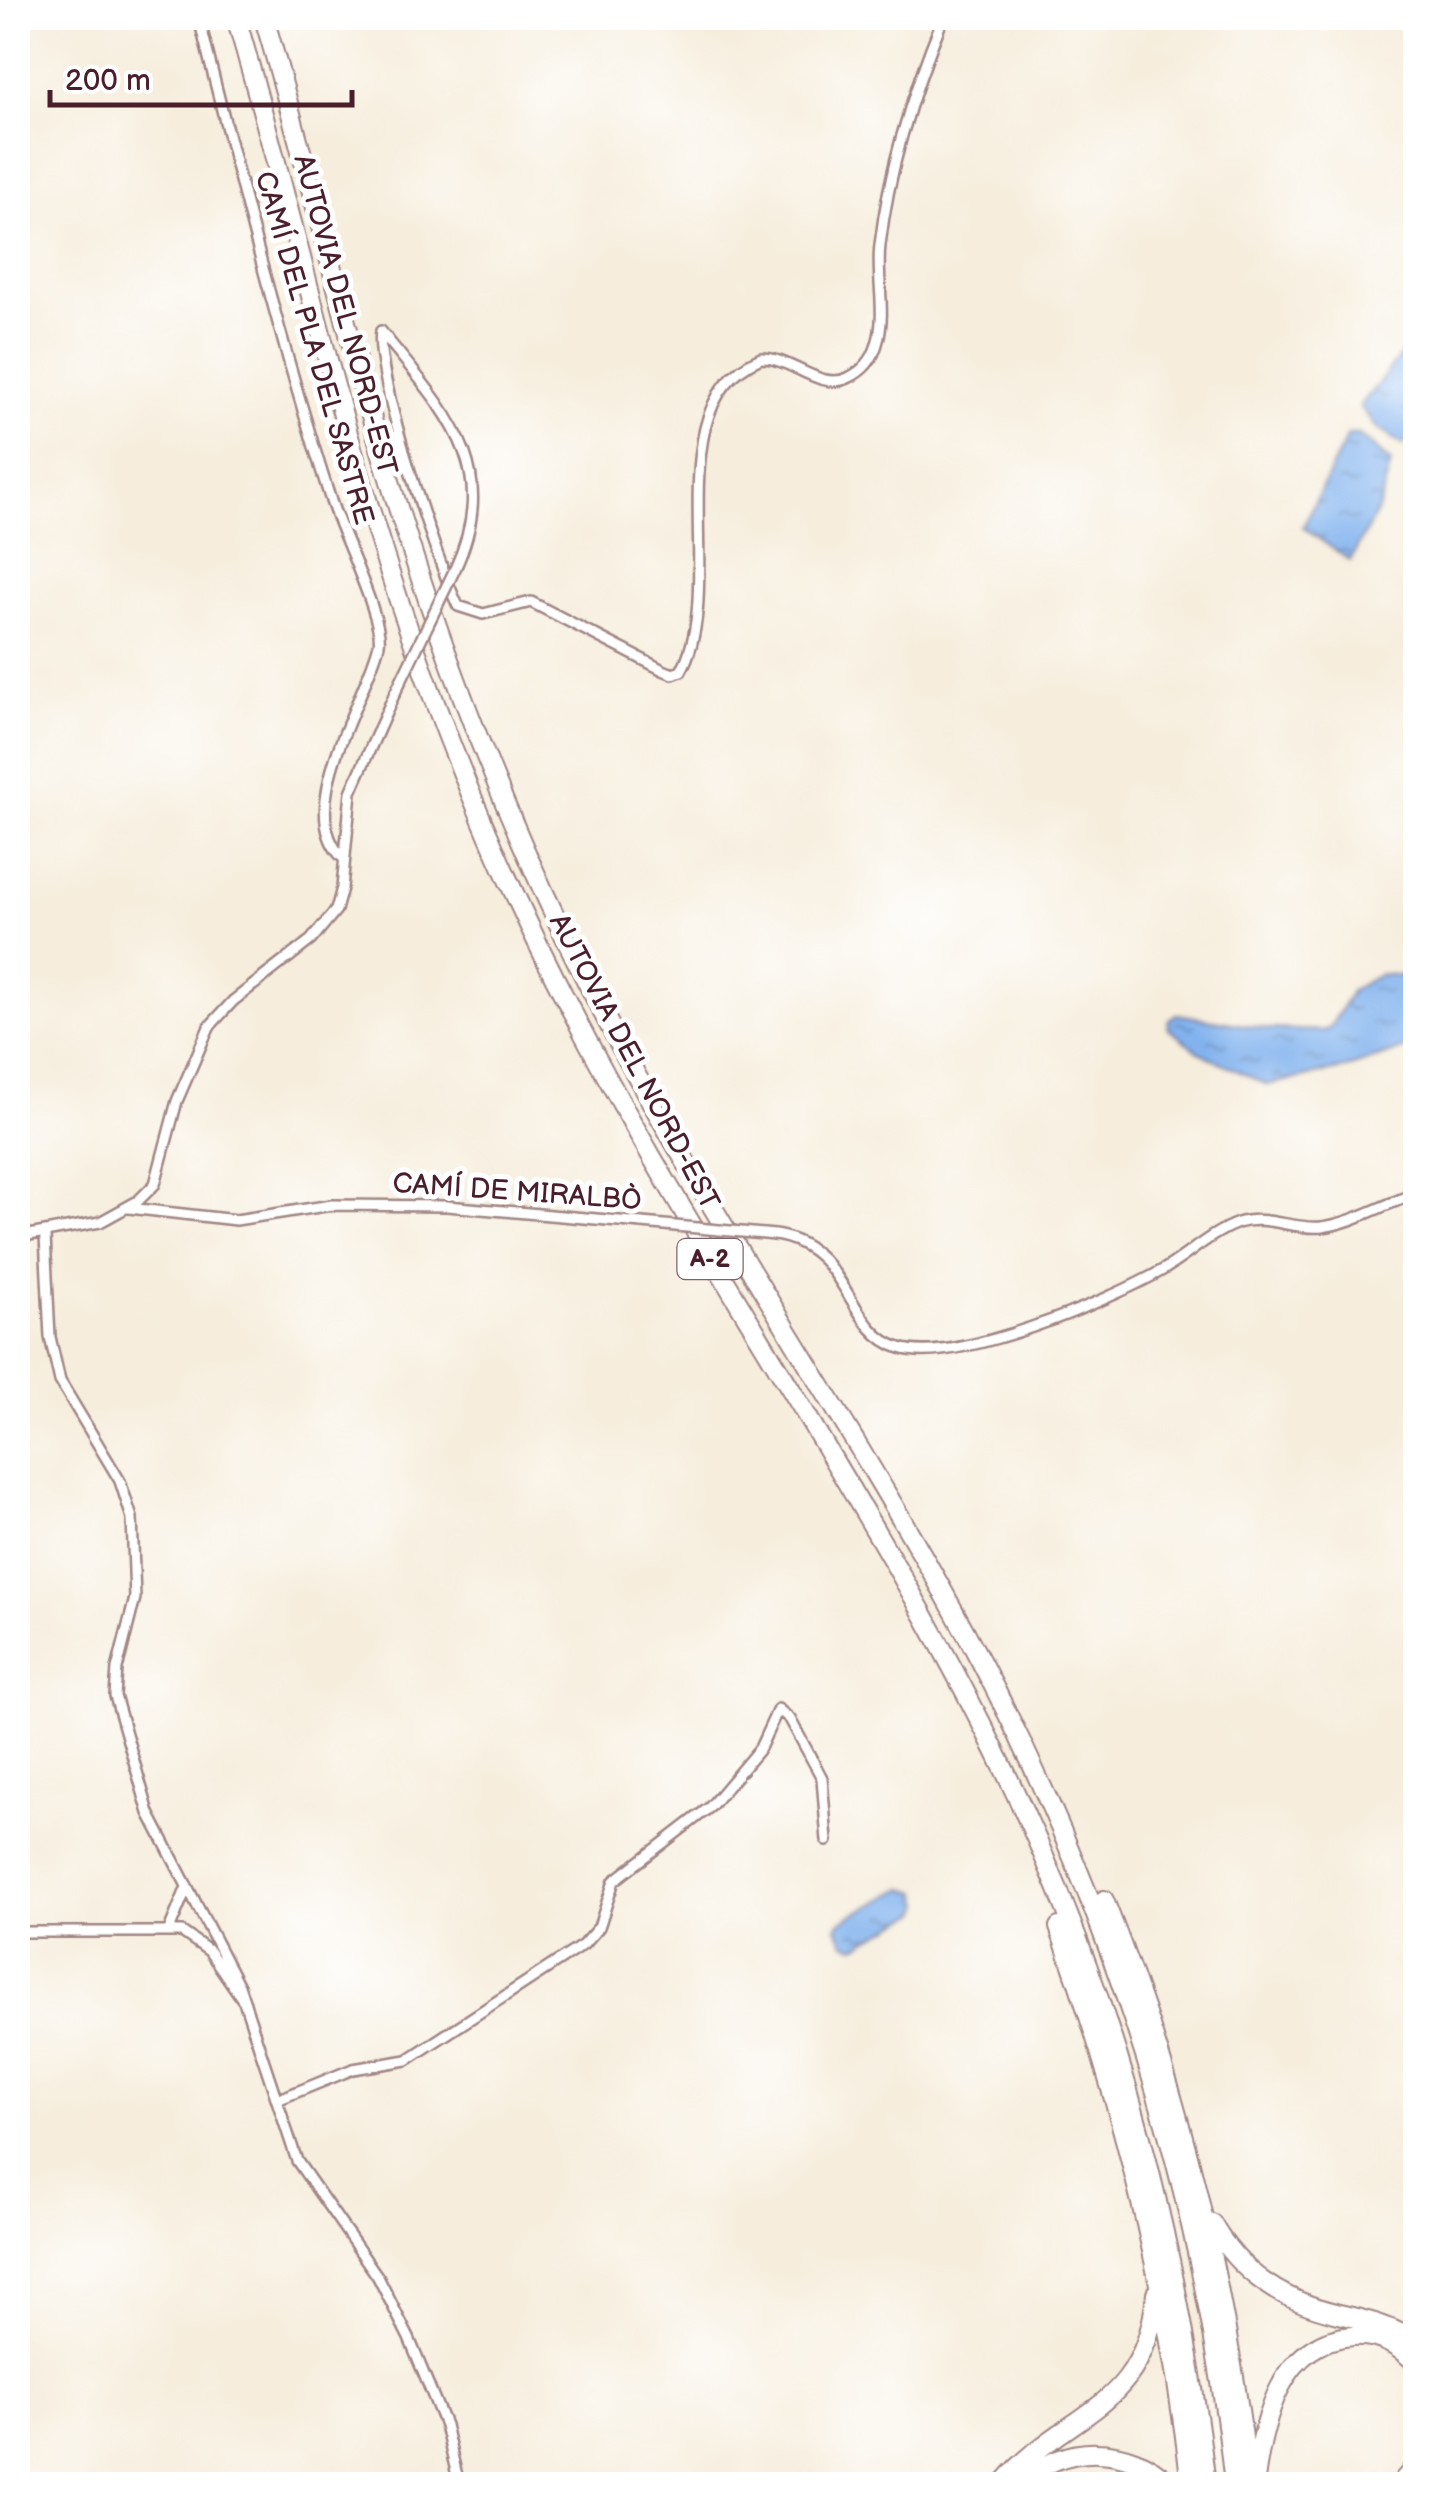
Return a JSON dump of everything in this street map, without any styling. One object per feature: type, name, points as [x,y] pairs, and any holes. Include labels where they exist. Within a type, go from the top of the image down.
[{"type":"highway","name":"AUTOVIA DEL NORD-EST","points":[[236,18],[388,568],[436,706],[496,853],[584,1038],[633,1128],[874,1527],[1006,1775],[1070,1921],[1132,2108],[1182,2315],[1206,2484]]},
{"type":"highway","name":"AUTOVIA DEL NORD-EST","points":[[264,18],[398,507],[450,664],[510,816],[578,964],[648,1099],[945,1595],[1017,1731],[1108,1943],[1154,2087],[1192,2230],[1234,2484]]},
{"type":"highway","points":[[852,1438],[879,1466],[938,1566],[1068,1816],[1149,2018],[1201,2204],[1229,2339],[1252,2484]]},
{"type":"highway","points":[[1006,1775],[1007,1790],[1098,2045],[1157,2272],[1191,2484]]},
{"type":"highway","points":[[1201,2204],[1234,2257],[1263,2283],[1309,2306],[1382,2325],[1416,2344]]},
{"type":"highway","points":[[1003,2484],[1028,2459],[1094,2414],[1123,2383],[1147,2340],[1157,2272]]},
{"type":"highway","points":[[1252,2484],[1273,2402],[1304,2354],[1325,2341],[1361,2336],[1392,2344],[1416,2363]]},
{"type":"highway","points":[[1021,2484],[1052,2462],[1098,2452],[1136,2461],[1170,2484]]},
{"type":"highway","points":[[1400,2484],[1416,2466]]},
{"type":"street","name":"CAMÍ DEL PLA DEL SASTRE","points":[[199,18],[302,410],[379,633],[328,796],[326,831],[343,858]]},
{"type":"street","points":[[129,1208],[146,1195],[160,1176],[176,1101],[208,1027],[232,1001],[328,922],[340,896],[350,792],[394,695],[455,569],[472,527],[471,467],[456,433],[380,330],[378,354],[390,400],[458,606],[482,614],[530,602],[673,674],[683,668],[693,627],[701,459],[708,413],[718,396],[758,360],[778,360],[834,381],[859,371],[874,354],[880,326],[878,263],[883,227],[923,70],[943,18]]},
{"type":"street","name":"CAMÍ DE MIRALBÒ","points":[[18,1238],[45,1236],[100,1222],[129,1208],[236,1220],[332,1204],[414,1205],[775,1235],[800,1241],[818,1251],[869,1322],[893,1345],[938,1350],[1003,1336],[1111,1296],[1157,1274],[1240,1223],[1327,1226],[1416,1194]]},
{"type":"street","points":[[45,1236],[50,1337],[60,1381],[120,1482],[133,1526],[135,1598],[117,1669],[117,1704],[152,1820],[246,2004],[297,2161],[398,2313],[445,2424],[459,2484]]},
{"type":"street","points":[[278,2100],[359,2067],[407,2060],[589,1940],[599,1926],[611,1884],[703,1815],[756,1753],[778,1709],[790,1719],[822,1778],[828,1807],[827,1841]]},
{"type":"street","points":[[168,1930],[187,1887]]},
{"type":"street","points":[[18,1932],[168,1930],[202,1943],[246,2004]]},
{"type":"water","points":[[1415,338],[1415,435],[1403,445],[1377,428],[1360,406]]},
{"type":"water","points":[[1348,435],[1359,435],[1391,463],[1379,507],[1350,561],[1303,527]]},
{"type":"water","points":[[1381,974],[1415,977],[1415,1045],[1347,1068],[1267,1085],[1199,1052],[1168,1028],[1169,1019],[1177,1014],[1267,1029],[1323,1031],[1330,1028],[1352,990]]},
{"type":"water","points":[[904,1888],[918,1892],[922,1904],[919,1912],[856,1946],[845,1943],[837,1928],[840,1922]]}]
